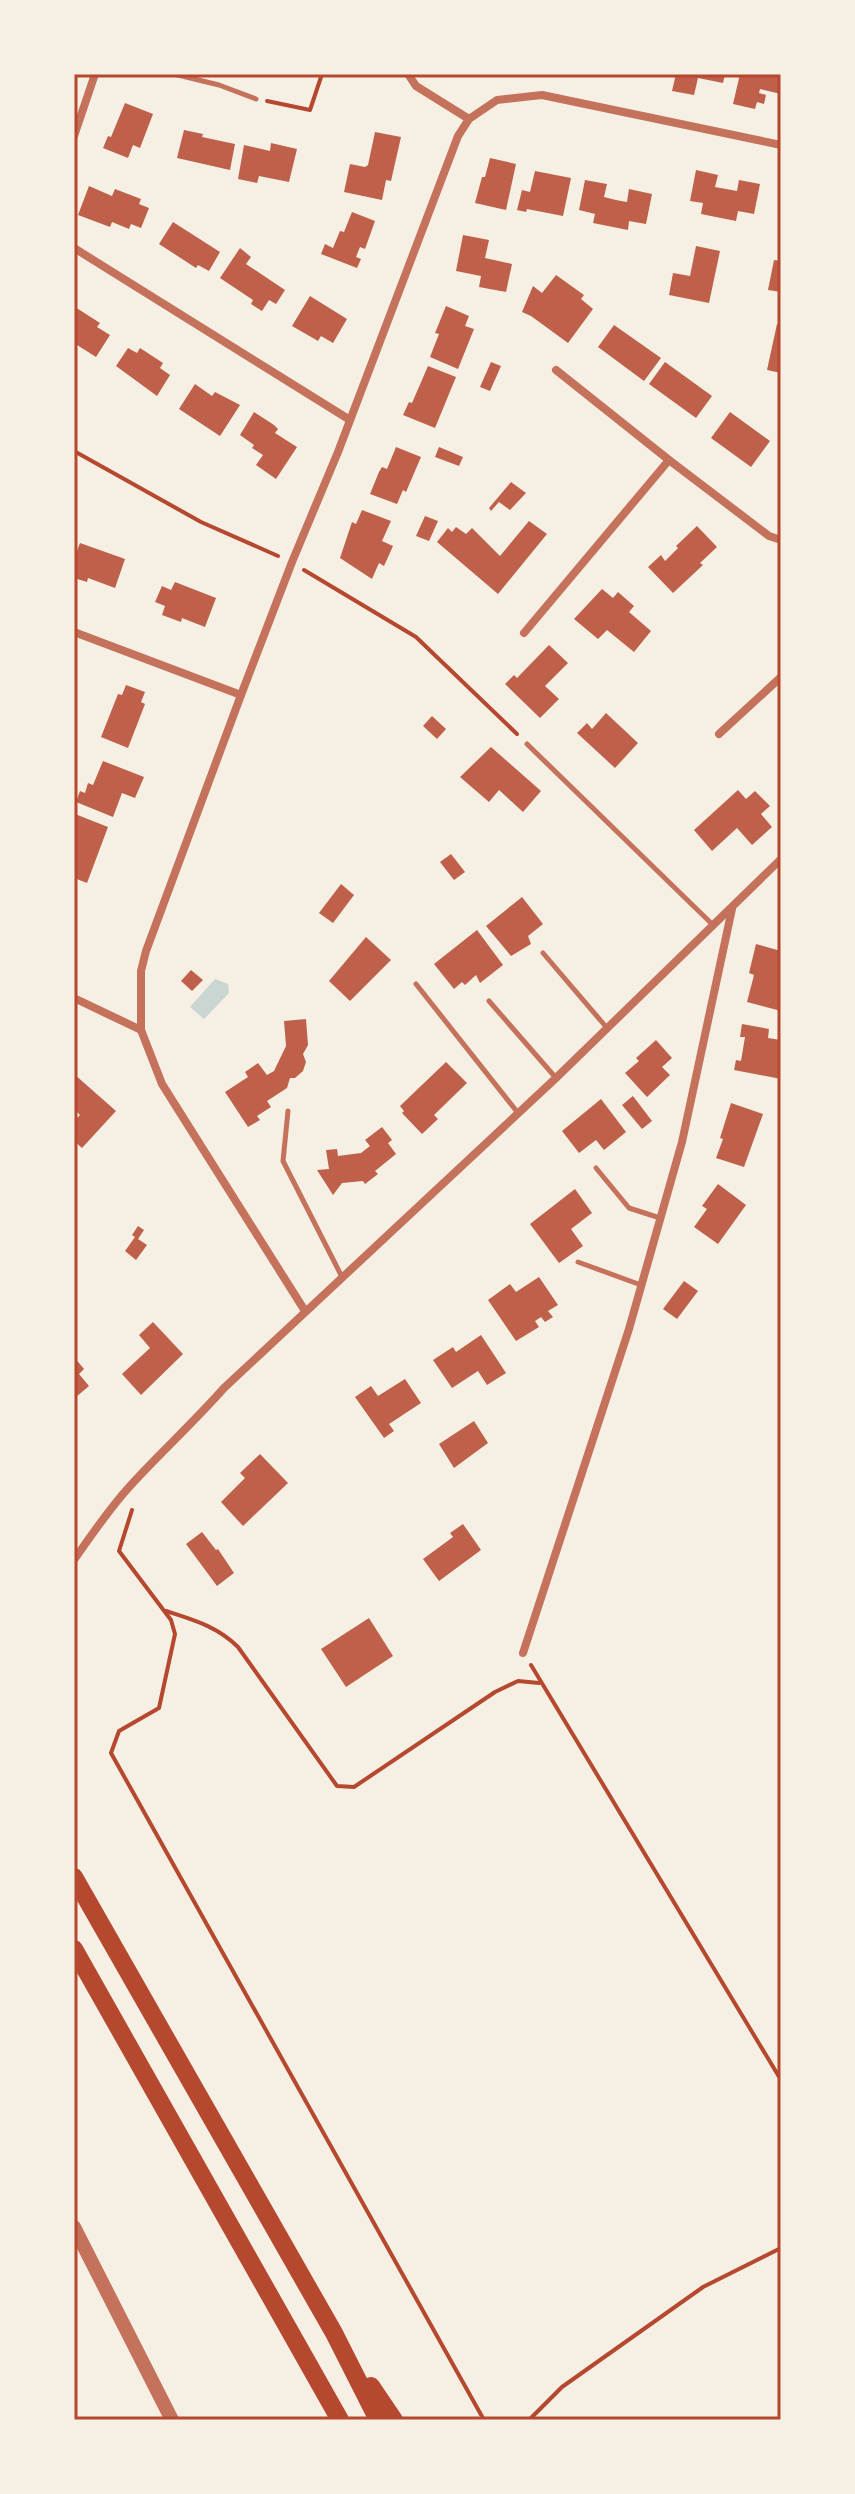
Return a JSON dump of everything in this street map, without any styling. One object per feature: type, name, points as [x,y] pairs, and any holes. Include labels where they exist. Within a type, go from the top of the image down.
[{"type":"highway","points":[[74,1877],[334,2333],[378,2420]]},
{"type":"highway","points":[[74,1949],[340,2420]]},
{"type":"highway","points":[[334,2333],[394,2420]]},
{"type":"street","points":[[74,136],[95,74]]},
{"type":"street","points":[[408,74],[416,86],[469,119]]},
{"type":"street","points":[[305,1311],[162,1084],[141,1030],[141,971],[241,695],[458,136],[469,119],[497,100],[542,95],[781,145]]},
{"type":"street","points":[[74,248],[350,420]]},
{"type":"street","points":[[556,370],[769,536],[781,540]]},
{"type":"street","points":[[524,633],[669,460]]},
{"type":"street","points":[[74,633],[241,695]]},
{"type":"street","points":[[719,734],[781,677]]},
{"type":"street","points":[[74,1560],[103,1517],[224,1388],[556,1078],[781,859]]},
{"type":"street","points":[[523,1653],[641,1285],[682,1142],[732,908]]},
{"type":"street","points":[[74,998],[141,1030]]},
{"type":"street","points":[[74,2227],[172,2420]]},
{"type":"lane","points":[[174,74],[219,85],[256,99]]},
{"type":"lane","points":[[527,744],[713,926]]},
{"type":"lane","points":[[543,953],[607,1028]]},
{"type":"lane","points":[[416,984],[518,1113]]},
{"type":"lane","points":[[489,1001],[556,1078]]},
{"type":"lane","points":[[288,1111],[283,1161],[342,1277]]},
{"type":"lane","points":[[596,1168],[629,1208],[660,1218]]},
{"type":"lane","points":[[578,1262],[641,1285]]},
{"type":"path","points":[[256,99],[310,110],[322,74]]},
{"type":"path","points":[[74,451],[201,522],[292,562],[416,637],[527,744]]},
{"type":"path","points":[[132,1484],[140,1497],[132,1509],[119,1551],[171,1620],[175,1634],[159,1708],[119,1731],[111,1753],[484,2420]]},
{"type":"path","points":[[164,1610],[207,1624],[226,1635],[238,1647],[337,1786],[345,1788],[354,1787],[495,1692],[518,1681],[530,1680],[542,1684]]},
{"type":"path","points":[[523,1653],[781,2080]]},
{"type":"path","points":[[529,2420],[562,2387],[703,2287],[781,2248]]},
{"type":"shaded area","points":[[215,979],[228,984],[229,993],[204,1019],[190,1007]]},
{"type":"building","points":[[676,74],[725,74],[723,83],[698,78],[694,95],[672,91]]},
{"type":"building","points":[[740,74],[781,74],[781,94],[760,89],[759,93],[766,95],[764,104],[757,102],[755,109],[733,104]]},
{"type":"building","points":[[125,103],[153,114],[140,148],[133,145],[128,158],[103,148]]},
{"type":"building","points":[[184,130],[235,144],[230,170],[177,158]]},
{"type":"building","points":[[375,132],[401,137],[391,181],[386,180],[382,200],[344,192],[350,164],[368,165]]},
{"type":"building","points":[[271,143],[297,149],[289,182],[259,176],[257,183],[238,179],[244,145],[270,151]]},
{"type":"building","points":[[490,158],[516,164],[506,210],[475,203]]},
{"type":"building","points":[[696,170],[718,175],[715,187],[737,191],[739,180],[760,184],[754,214],[738,211],[736,221],[701,214],[703,203],[690,201]]},
{"type":"building","points":[[535,171],[571,178],[563,216],[517,210],[522,190],[530,192]]},
{"type":"building","points":[[585,180],[607,184],[604,197],[616,200],[627,202],[629,189],[652,194],[646,224],[629,221],[628,230],[593,223],[595,214],[579,210]]},
{"type":"building","points":[[89,186],[112,196],[115,189],[141,199],[139,204],[149,208],[141,228],[131,224],[129,229],[112,222],[110,227],[78,215]]},
{"type":"building","points":[[352,212],[375,221],[365,249],[360,247],[356,257],[361,259],[357,268],[321,254],[325,244],[333,248]]},
{"type":"building","points":[[173,222],[220,252],[209,271],[198,265],[196,268],[159,244]]},
{"type":"building","points":[[463,235],[489,240],[485,258],[512,264],[506,292],[479,287],[481,276],[456,271]]},
{"type":"building","points":[[696,246],[720,251],[709,303],[669,295],[673,273],[690,276]]},
{"type":"building","points":[[240,248],[251,257],[246,264],[285,290],[276,304],[269,300],[262,311],[251,304],[253,300],[220,278]]},
{"type":"building","points":[[774,260],[781,261],[781,292],[768,290]]},
{"type":"building","points":[[556,275],[584,295],[581,299],[593,309],[568,343],[522,312],[533,286],[542,293]]},
{"type":"building","points":[[310,296],[347,319],[333,343],[321,336],[318,341],[292,326]]},
{"type":"building","points":[[446,306],[469,316],[465,326],[474,329],[458,369],[430,357],[439,334],[435,333]]},
{"type":"building","points":[[75,307],[100,323],[97,327],[110,335],[96,357],[74,343]]},
{"type":"building","points":[[777,324],[781,325],[781,373],[767,370]]},
{"type":"building","points":[[614,325],[661,358],[644,381],[598,347]]},
{"type":"building","points":[[128,348],[137,353],[140,348],[163,363],[160,368],[170,375],[157,396],[116,366]]},
{"type":"building","points":[[491,362],[501,366],[490,391],[480,387]]},
{"type":"building","points":[[665,362],[712,396],[696,418],[649,384]]},
{"type":"building","points":[[428,366],[456,377],[435,428],[403,415],[409,402],[412,403]]},
{"type":"building","points":[[195,384],[212,396],[215,392],[240,405],[220,436],[179,409]]},
{"type":"building","points":[[254,412],[278,429],[275,433],[297,447],[276,479],[256,465],[263,455],[240,435]]},
{"type":"building","points":[[730,412],[770,441],[751,467],[711,438]]},
{"type":"building","points":[[396,447],[421,457],[406,492],[403,490],[397,504],[370,494],[382,467],[387,469]]},
{"type":"building","points":[[439,447],[463,457],[459,466],[435,457]]},
{"type":"building","points":[[511,482],[526,493],[510,510],[499,502],[491,511],[489,508]]},
{"type":"building","points":[[362,510],[391,521],[382,541],[393,546],[384,566],[379,563],[372,579],[340,558],[352,522],[356,524]]},
{"type":"building","points":[[425,516],[438,521],[429,541],[416,536]]},
{"type":"building","points":[[529,521],[547,534],[498,594],[437,542],[448,528],[452,532],[456,527],[466,534],[472,528],[500,556]]},
{"type":"building","points":[[697,526],[717,547],[673,593],[648,567],[661,555],[665,561]]},
{"type":"building","points":[[80,543],[125,559],[115,588],[88,578],[87,582],[74,578],[74,559]]},
{"type":"building","points":[[175,582],[216,598],[205,627],[182,618],[181,622],[162,615],[165,606],[155,602],[162,586],[171,590]]},
{"type":"building","points":[[602,589],[613,598],[618,592],[634,606],[629,612],[651,631],[634,652],[607,630],[598,639],[574,619]]},
{"type":"building","points":[[549,645],[568,663],[545,686],[559,699],[540,718],[505,684],[514,675],[517,678]]},
{"type":"building","points":[[126,685],[145,692],[141,702],[145,704],[128,748],[101,737],[118,694],[122,695]]},
{"type":"building","points":[[606,713],[638,743],[615,768],[577,733],[587,723],[592,729]]},
{"type":"building","points":[[432,716],[446,729],[437,739],[423,726]]},
{"type":"building","points":[[491,747],[541,791],[523,812],[499,790],[489,802],[460,777]]},
{"type":"building","points":[[103,761],[144,777],[135,798],[122,793],[113,817],[76,802],[80,791],[85,793],[88,783],[93,785]]},
{"type":"building","points":[[738,790],[746,799],[755,791],[770,806],[761,814],[772,827],[752,845],[737,828],[712,851],[694,830]]},
{"type":"building","points":[[75,814],[108,827],[87,883],[74,878]]},
{"type":"building","points":[[451,854],[465,872],[454,880],[440,862]]},
{"type":"building","points":[[341,884],[354,895],[333,923],[319,913]]},
{"type":"building","points":[[522,897],[543,924],[528,936],[531,944],[511,956],[486,926]]},
{"type":"building","points":[[477,930],[503,965],[480,983],[476,975],[465,985],[462,982],[454,989],[434,964]]},
{"type":"building","points":[[366,937],[391,960],[350,1001],[329,981]]},
{"type":"building","points":[[756,944],[781,951],[781,1011],[747,1002],[754,975],[749,973]]},
{"type":"building","points":[[191,970],[203,980],[192,991],[181,981]]},
{"type":"building","points":[[306,1019],[308,1045],[303,1054],[306,1062],[303,1071],[290,1078],[287,1088],[267,1101],[271,1107],[257,1116],[260,1120],[248,1127],[225,1092],[248,1077],[245,1072],[258,1063],[267,1075],[274,1071],[286,1046],[284,1021]]},
{"type":"building","points":[[742,1024],[769,1029],[768,1038],[781,1040],[781,1079],[734,1070],[736,1060],[741,1061],[745,1037],[740,1037]]},
{"type":"building","points":[[656,1040],[672,1058],[662,1067],[670,1075],[647,1097],[625,1073]]},
{"type":"building","points":[[446,1062],[467,1083],[434,1115],[438,1119],[422,1134],[402,1113],[404,1111],[400,1106]]},
{"type":"building","points":[[74,1074],[116,1111],[82,1148],[74,1141],[74,1121],[80,1115],[74,1109]]},
{"type":"building","points":[[633,1096],[652,1121],[642,1129],[622,1105]]},
{"type":"building","points":[[601,1099],[626,1132],[604,1150],[596,1140],[579,1153],[562,1131]]},
{"type":"building","points":[[731,1103],[763,1114],[744,1167],[716,1158]]},
{"type":"building","points":[[382,1127],[392,1140],[388,1143],[396,1154],[365,1184],[363,1181],[342,1183],[333,1195],[317,1170],[329,1169],[326,1150],[337,1149],[338,1156],[361,1153],[370,1146],[365,1140]]},
{"type":"building","points":[[718,1184],[746,1205],[718,1244],[694,1227],[707,1209],[702,1206]]},
{"type":"building","points":[[575,1189],[592,1213],[571,1229],[583,1246],[559,1263],[530,1224]]},
{"type":"building","points":[[138,1226],[144,1230],[138,1239],[147,1245],[136,1260],[125,1251],[135,1237],[132,1235]]},
{"type":"building","points":[[539,1277],[558,1305],[548,1311],[553,1317],[545,1322],[541,1317],[535,1321],[539,1327],[516,1341],[488,1300],[510,1284],[516,1292]]},
{"type":"building","points":[[684,1281],[698,1291],[677,1319],[663,1309]]},
{"type":"building","points":[[153,1322],[183,1354],[141,1395],[122,1374],[150,1348],[139,1335]]},
{"type":"building","points":[[481,1335],[506,1373],[487,1385],[478,1371],[452,1388],[433,1360],[453,1347],[456,1352]]},
{"type":"building","points":[[74,1357],[84,1369],[79,1374],[89,1386],[76,1397]]},
{"type":"building","points":[[405,1379],[421,1403],[389,1424],[394,1431],[384,1438],[355,1397],[371,1386],[378,1396]]},
{"type":"building","points":[[474,1421],[488,1443],[454,1468],[439,1444]]},
{"type":"building","points":[[260,1454],[288,1483],[243,1526],[221,1502],[245,1478],[240,1473]]},
{"type":"building","points":[[463,1524],[481,1550],[439,1581],[423,1559],[453,1537],[450,1533]]},
{"type":"building","points":[[202,1532],[234,1573],[217,1586],[186,1544]]},
{"type":"building","points":[[369,1618],[393,1656],[346,1687],[321,1649]]}]
